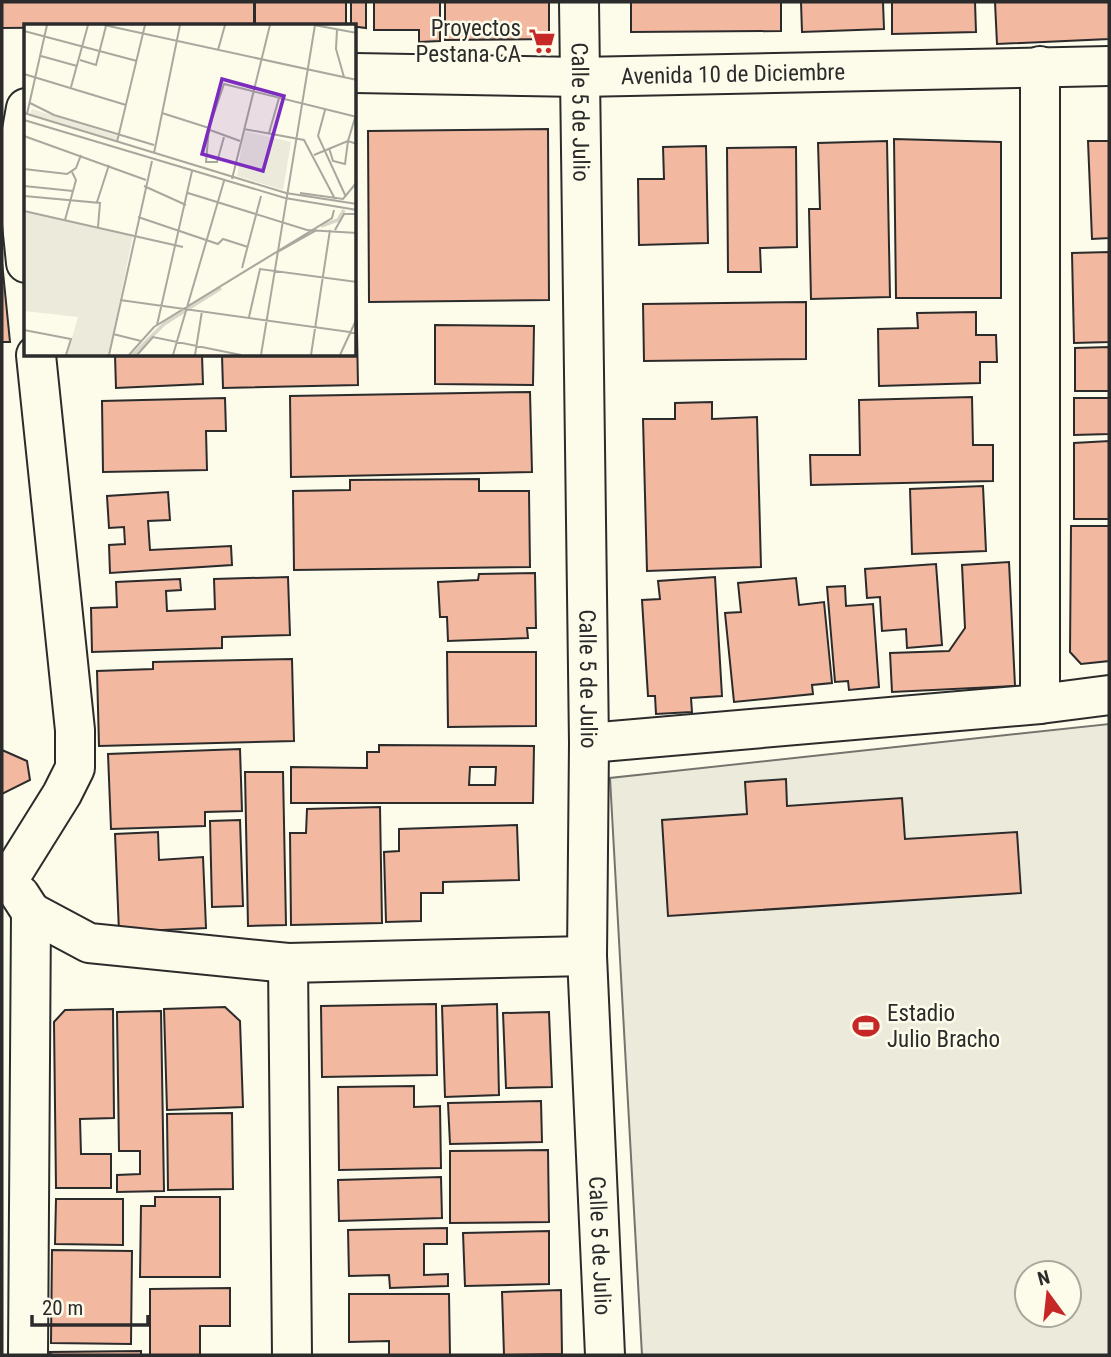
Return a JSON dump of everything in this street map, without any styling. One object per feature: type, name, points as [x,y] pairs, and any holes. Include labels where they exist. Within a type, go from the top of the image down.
[{"type":"street","name":"Calle 5 de Julio","points":[[579,2],[589,743],[587,956],[605,1355]]},
{"type":"street","points":[[1040,66],[1040,704]]},
{"type":"street","name":"Avenida 10 de Diciembre","points":[[357,73],[580,77],[1109,66]]},
{"type":"street","points":[[24,115],[16,164],[24,243]]},
{"type":"street","points":[[36,357],[75,730],[75,768],[62,794],[5,877],[31,912],[89,943],[289,963],[587,956]]},
{"type":"street","points":[[589,743],[1040,704],[1109,695]]},
{"type":"street","points":[[28,1355],[31,912]]},
{"type":"street","points":[[289,963],[292,1355]]},
{"type":"shaded area","name":"Estadio Julio Bracho","points":[[1109,724],[1109,1355],[642,1355],[610,778]]},
{"type":"building","points":[[2,2],[254,2],[254,24],[24,24],[24,28],[2,28]]},
{"type":"building","points":[[255,2],[346,2],[346,24],[255,24]]},
{"type":"building","points":[[351,2],[366,2],[366,28],[351,24]]},
{"type":"building","points":[[374,2],[440,2],[440,41],[419,42],[419,30],[374,30]]},
{"type":"building","points":[[445,2],[549,2],[549,39],[445,40]]},
{"type":"building","points":[[631,2],[781,2],[781,31],[631,32]]},
{"type":"building","points":[[801,2],[883,2],[884,29],[802,32]]},
{"type":"building","points":[[892,2],[975,2],[976,32],[892,34]]},
{"type":"building","points":[[995,2],[1109,2],[1109,39],[997,44]]},
{"type":"building","points":[[548,129],[549,300],[369,302],[368,131]]},
{"type":"building","points":[[894,139],[1001,142],[1001,298],[896,298]]},
{"type":"building","points":[[887,141],[890,297],[811,299],[809,209],[820,209],[818,143]]},
{"type":"building","points":[[1088,141],[1109,141],[1109,238],[1092,239]]},
{"type":"building","points":[[706,146],[708,243],[639,245],[638,179],[664,179],[663,147]]},
{"type":"building","points":[[796,147],[797,247],[760,248],[761,272],[728,272],[727,148]]},
{"type":"building","points":[[1109,252],[1109,342],[1074,343],[1072,253]]},
{"type":"building","points":[[2,262],[10,342],[2,342]]},
{"type":"building","points":[[806,302],[806,359],[644,361],[643,304]]},
{"type":"building","points":[[976,312],[976,335],[996,335],[997,362],[980,362],[980,383],[879,386],[878,329],[918,328],[917,313]]},
{"type":"building","points":[[435,325],[534,326],[533,385],[435,384]]},
{"type":"building","points":[[357,333],[358,385],[223,388],[222,357],[357,357]]},
{"type":"building","points":[[1109,347],[1109,391],[1075,391],[1075,348]]},
{"type":"building","points":[[115,357],[202,357],[203,384],[116,388]]},
{"type":"building","points":[[530,392],[532,472],[291,477],[290,396]]},
{"type":"building","points":[[972,397],[973,445],[993,445],[993,481],[811,485],[810,455],[860,455],[859,400]]},
{"type":"building","points":[[225,398],[226,431],[206,431],[207,470],[103,472],[102,401]]},
{"type":"building","points":[[1074,398],[1109,398],[1109,434],[1074,435]]},
{"type":"building","points":[[712,402],[712,419],[757,417],[761,567],[647,571],[643,419],[675,419],[675,403]]},
{"type":"building","points":[[1109,441],[1109,519],[1074,519],[1074,443]]},
{"type":"building","points":[[479,479],[479,491],[529,491],[530,567],[294,570],[293,491],[350,490],[350,480]]},
{"type":"building","points":[[983,486],[986,551],[912,554],[910,489]]},
{"type":"building","points":[[168,492],[170,520],[148,521],[150,550],[231,546],[232,565],[110,573],[109,545],[125,544],[124,527],[109,528],[107,496]]},
{"type":"building","points":[[1071,526],[1109,526],[1109,661],[1081,664],[1070,652]]},
{"type":"building","points":[[1009,562],[1015,686],[892,692],[890,653],[949,651],[965,628],[962,565]]},
{"type":"building","points":[[936,564],[942,645],[907,648],[906,629],[882,631],[880,597],[867,598],[865,569]]},
{"type":"building","points":[[535,573],[536,628],[527,628],[528,638],[448,641],[447,617],[440,617],[438,582],[478,580],[479,574]]},
{"type":"building","points":[[288,577],[290,635],[222,637],[222,648],[92,652],[91,608],[117,607],[116,582],[180,579],[181,590],[166,591],[167,611],[215,609],[214,579]]},
{"type":"building","points":[[715,577],[722,696],[691,698],[692,712],[656,714],[655,696],[648,696],[642,600],[660,599],[658,581]]},
{"type":"building","points":[[796,578],[799,605],[824,602],[832,683],[812,685],[813,694],[734,702],[725,613],[741,612],[738,583]]},
{"type":"building","points":[[845,586],[846,606],[873,604],[879,687],[849,690],[848,681],[835,682],[827,587]]},
{"type":"building","points":[[447,652],[536,652],[536,726],[448,727]]},
{"type":"building","points":[[292,659],[294,741],[99,746],[97,671],[153,669],[153,662]]},
{"type":"building","points":[[379,745],[534,746],[533,803],[291,803],[291,767],[367,768],[367,752],[379,752]],"holes":[[[470,767],[496,767],[495,785],[469,785]]]},
{"type":"building","points":[[240,749],[242,811],[205,812],[205,826],[111,829],[108,754]]},
{"type":"building","points":[[2,750],[27,761],[30,780],[2,794]]},
{"type":"building","points":[[245,772],[283,772],[286,925],[248,926]]},
{"type":"building","points":[[786,779],[787,806],[902,798],[905,839],[1017,832],[1021,893],[668,916],[662,820],[747,814],[745,782]]},
{"type":"building","points":[[380,807],[382,923],[291,925],[290,833],[306,833],[307,809]]},
{"type":"building","points":[[240,820],[243,906],[212,907],[210,821]]},
{"type":"building","points":[[517,825],[519,880],[443,882],[443,893],[421,893],[421,921],[386,922],[384,852],[399,851],[399,829]]},
{"type":"building","points":[[158,832],[159,860],[203,857],[206,928],[119,932],[115,834]]},
{"type":"building","points":[[436,1004],[437,1075],[322,1077],[321,1006]]},
{"type":"building","points":[[497,1004],[499,1095],[445,1097],[442,1006]]},
{"type":"building","points":[[225,1007],[240,1021],[243,1107],[167,1110],[164,1009]]},
{"type":"building","points":[[113,1009],[114,1118],[80,1119],[81,1154],[111,1154],[111,1188],[56,1188],[54,1022],[65,1010]]},
{"type":"building","points":[[161,1011],[164,1191],[117,1192],[117,1175],[140,1174],[140,1151],[119,1151],[117,1012]]},
{"type":"building","points":[[549,1012],[552,1087],[506,1088],[503,1013]]},
{"type":"building","points":[[414,1086],[414,1107],[440,1106],[441,1168],[339,1170],[338,1087]]},
{"type":"building","points":[[541,1101],[542,1142],[450,1144],[448,1103]]},
{"type":"building","points":[[232,1113],[233,1189],[168,1190],[167,1114]]},
{"type":"building","points":[[548,1150],[549,1222],[450,1223],[450,1151]]},
{"type":"building","points":[[441,1177],[442,1218],[339,1221],[338,1180]]},
{"type":"building","points":[[155,1197],[220,1197],[220,1277],[140,1277],[141,1206],[155,1206]]},
{"type":"building","points":[[56,1199],[123,1199],[123,1245],[55,1244]]},
{"type":"building","points":[[447,1228],[447,1244],[424,1244],[424,1275],[448,1274],[448,1286],[390,1288],[389,1275],[349,1276],[348,1230]]},
{"type":"building","points":[[549,1231],[549,1284],[465,1286],[463,1233]]},
{"type":"building","points":[[52,1250],[132,1251],[131,1344],[51,1343]]},
{"type":"building","points":[[230,1288],[230,1326],[200,1326],[200,1355],[150,1355],[150,1289]]},
{"type":"building","points":[[561,1290],[562,1354],[504,1355],[502,1292]]},
{"type":"building","points":[[349,1294],[449,1294],[450,1355],[389,1355],[389,1341],[349,1342]]},
{"type":"building","points":[[141,1351],[141,1355],[52,1355],[49,1352]]},
{"type":"place","name":"Proyectos Pestana CA","points":[[542,41]]},
{"type":"place","name":"Estadio Julio Bracho","points":[[866,1026]]}]
